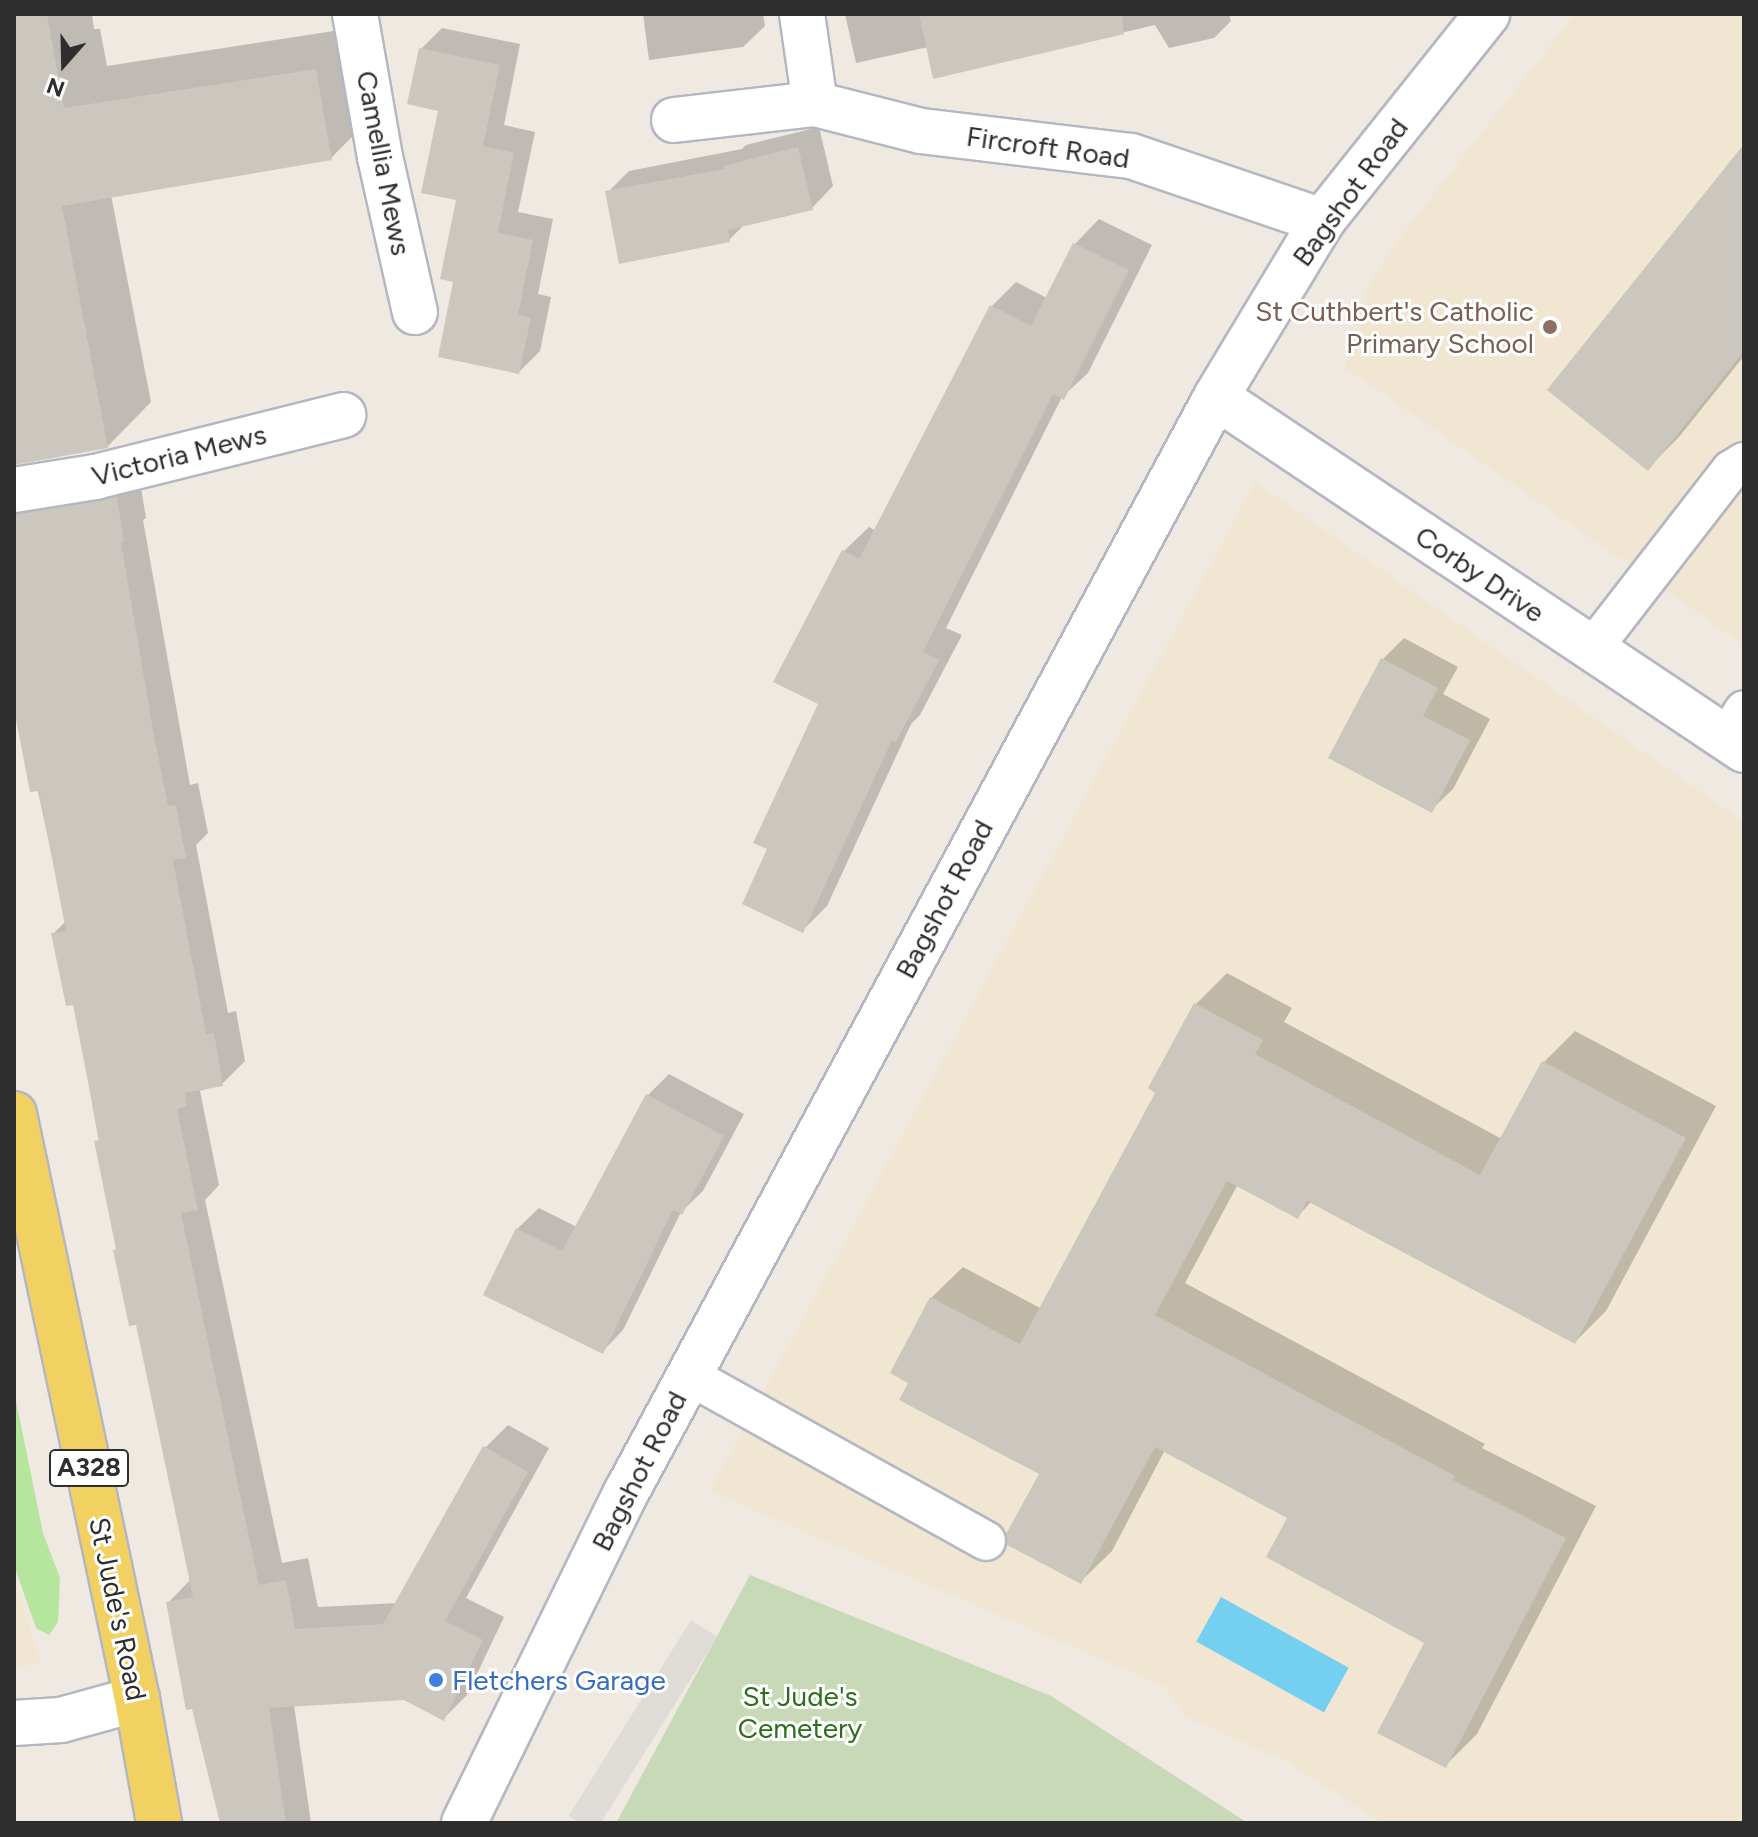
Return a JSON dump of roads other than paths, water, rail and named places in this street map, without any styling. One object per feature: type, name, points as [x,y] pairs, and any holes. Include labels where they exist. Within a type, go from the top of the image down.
[{"type":"main road","name":"St Jude's Road","points":[[14,1114],[137,1699],[159,1823]]},
{"type":"street","name":"Camellia Mews","points":[[355,14],[380,157],[415,312]]},
{"type":"street","points":[[802,14],[815,104]]},
{"type":"street","name":"Bagshot Road","points":[[464,1823],[627,1491],[688,1375],[1216,397],[1322,221],[1487,14]]},
{"type":"street","name":"Fircroft Road","points":[[674,120],[815,104],[921,131],[1131,156],[1322,221]]},
{"type":"street","name":"Corby Drive","points":[[1216,397],[1592,649],[1738,733]]},
{"type":"street","name":"Victoria Mews","points":[[14,490],[95,477],[343,415]]},
{"type":"street","points":[[14,1723],[61,1720],[137,1699]]},
{"type":"lane","points":[[1592,649],[1731,470],[1744,462]]},
{"type":"lane","points":[[688,1375],[986,1541]]},
{"type":"water","points":[[1221,1597],[1349,1668],[1324,1712],[1196,1642]]},
{"type":"place","name":"St Cuthbert's Catholic Primary School","points":[[1550,327]]},
{"type":"place","name":"Fletchers Garage","points":[[436,1680]]},
{"type":"park label","name":"St Jude's Cemetery","points":[[800,1712]]}]
